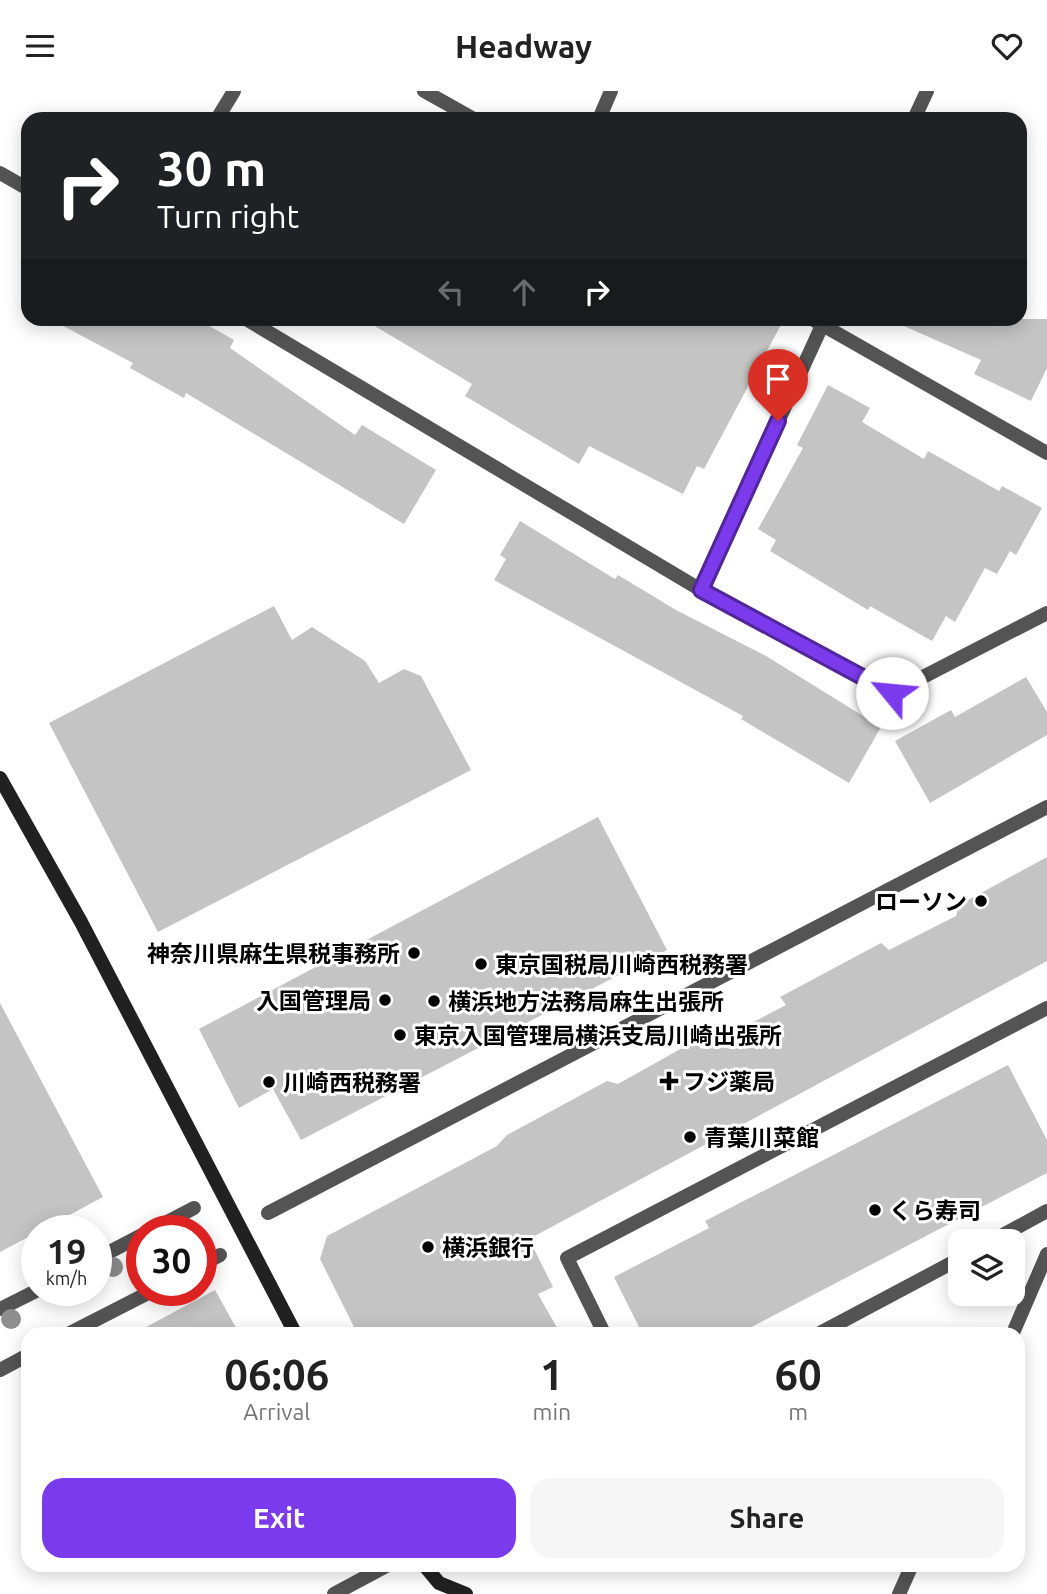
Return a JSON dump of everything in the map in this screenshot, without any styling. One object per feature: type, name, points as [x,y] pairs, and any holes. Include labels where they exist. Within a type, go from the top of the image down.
[{"type":"street","points":[[221,112],[234,91]]},
{"type":"street","points":[[424,91],[462,112]]},
{"type":"street","points":[[601,112],[611,91]]},
{"type":"street","points":[[917,112],[927,91]]},
{"type":"street","points":[[0,173],[21,185]]},
{"type":"street","points":[[258,326],[701,590],[892,693],[1047,613]]},
{"type":"street","points":[[701,590],[817,326]]},
{"type":"street","points":[[828,326],[1047,453]]},
{"type":"street","points":[[0,778],[81,922],[292,1327]]},
{"type":"street","points":[[268,1213],[1047,807]]},
{"type":"street","points":[[601,1327],[566,1258],[1047,1007]]},
{"type":"street","points":[[181,1215],[194,1208]]},
{"type":"street","points":[[1014,1229],[1047,1211]]},
{"type":"street","points":[[1016,1327],[1047,1255]]},
{"type":"street","points":[[831,1327],[948,1265]]},
{"type":"street","points":[[0,1310],[21,1299]]},
{"type":"street","points":[[82,1327],[126,1304]]},
{"type":"street","points":[[0,1370],[21,1359]]},
{"type":"street","points":[[334,1594],[375,1572]]},
{"type":"street","points":[[430,1572],[439,1583],[466,1594]]},
{"type":"street","points":[[899,1594],[909,1572]]},
{"type":"building","points":[[1027,319],[1047,319],[1047,368],[1031,401],[974,374],[981,360],[904,326],[1027,326]]},
{"type":"building","points":[[63,326],[209,326],[234,340],[230,348],[355,435],[362,425],[436,470],[404,524],[186,393],[184,398],[130,368],[133,363]]},
{"type":"building","points":[[375,326],[780,326],[704,469],[697,466],[683,494],[589,446],[579,464],[465,396],[472,384]]},
{"type":"building","points":[[828,385],[870,408],[862,422],[924,459],[928,451],[999,491],[1002,486],[1042,508],[1016,555],[1010,551],[997,574],[985,568],[955,622],[946,616],[932,641],[870,606],[868,610],[770,551],[776,540],[758,529],[803,448],[797,445]]},
{"type":"building","points":[[520,521],[615,579],[618,575],[676,610],[766,656],[881,727],[849,783],[741,719],[743,716],[494,580],[506,559],[500,555]]},
{"type":"building","points":[[274,606],[292,640],[312,627],[365,661],[379,683],[404,669],[421,676],[471,770],[158,932],[49,723]]},
{"type":"building","points":[[1026,677],[1047,712],[1047,735],[930,803],[895,741],[951,710],[955,717]]},
{"type":"building","points":[[598,817],[667,950],[301,1140],[273,1089],[239,1108],[199,1029]]},
{"type":"building","points":[[1047,857],[1047,961],[529,1239],[553,1287],[538,1294],[557,1327],[354,1327],[320,1259],[327,1236],[497,1146],[507,1135],[607,1081],[618,1084],[693,1042],[702,1049],[786,1005],[780,997],[881,943],[889,950],[956,916],[959,905]]},
{"type":"building","points":[[0,1003],[103,1197],[69,1215],[21,1215],[21,1241],[0,1252]]},
{"type":"building","points":[[1008,1065],[1047,1140],[1047,1173],[752,1327],[639,1327],[614,1277],[709,1228],[705,1221]]},
{"type":"building","points":[[217,1294],[236,1327],[146,1327],[185,1306],[217,1306]]},
{"type":"place","name":"ローソン","points":[[981,901]]},
{"type":"place","name":"神奈川県麻生県税事務所","points":[[414,953]]},
{"type":"place","name":"東京国税局川崎西税務署","points":[[481,964]]},
{"type":"place","name":"入国管理局","points":[[385,1000]]},
{"type":"place","name":"横浜地方法務局麻生出張所","points":[[434,1001]]},
{"type":"place","name":"東京入国管理局横浜支局川崎出張所","points":[[400,1035]]},
{"type":"place","name":"フジ薬局","points":[[669,1081]]},
{"type":"place","name":"川崎西税務署","points":[[269,1082]]},
{"type":"place","name":"青葉川菜館","points":[[690,1137]]},
{"type":"place","name":"くら寿司","points":[[875,1210]]},
{"type":"place","name":"横浜銀行","points":[[428,1247]]},
{"type":"route","points":[[778,421],[701,590],[892,693]]}]
